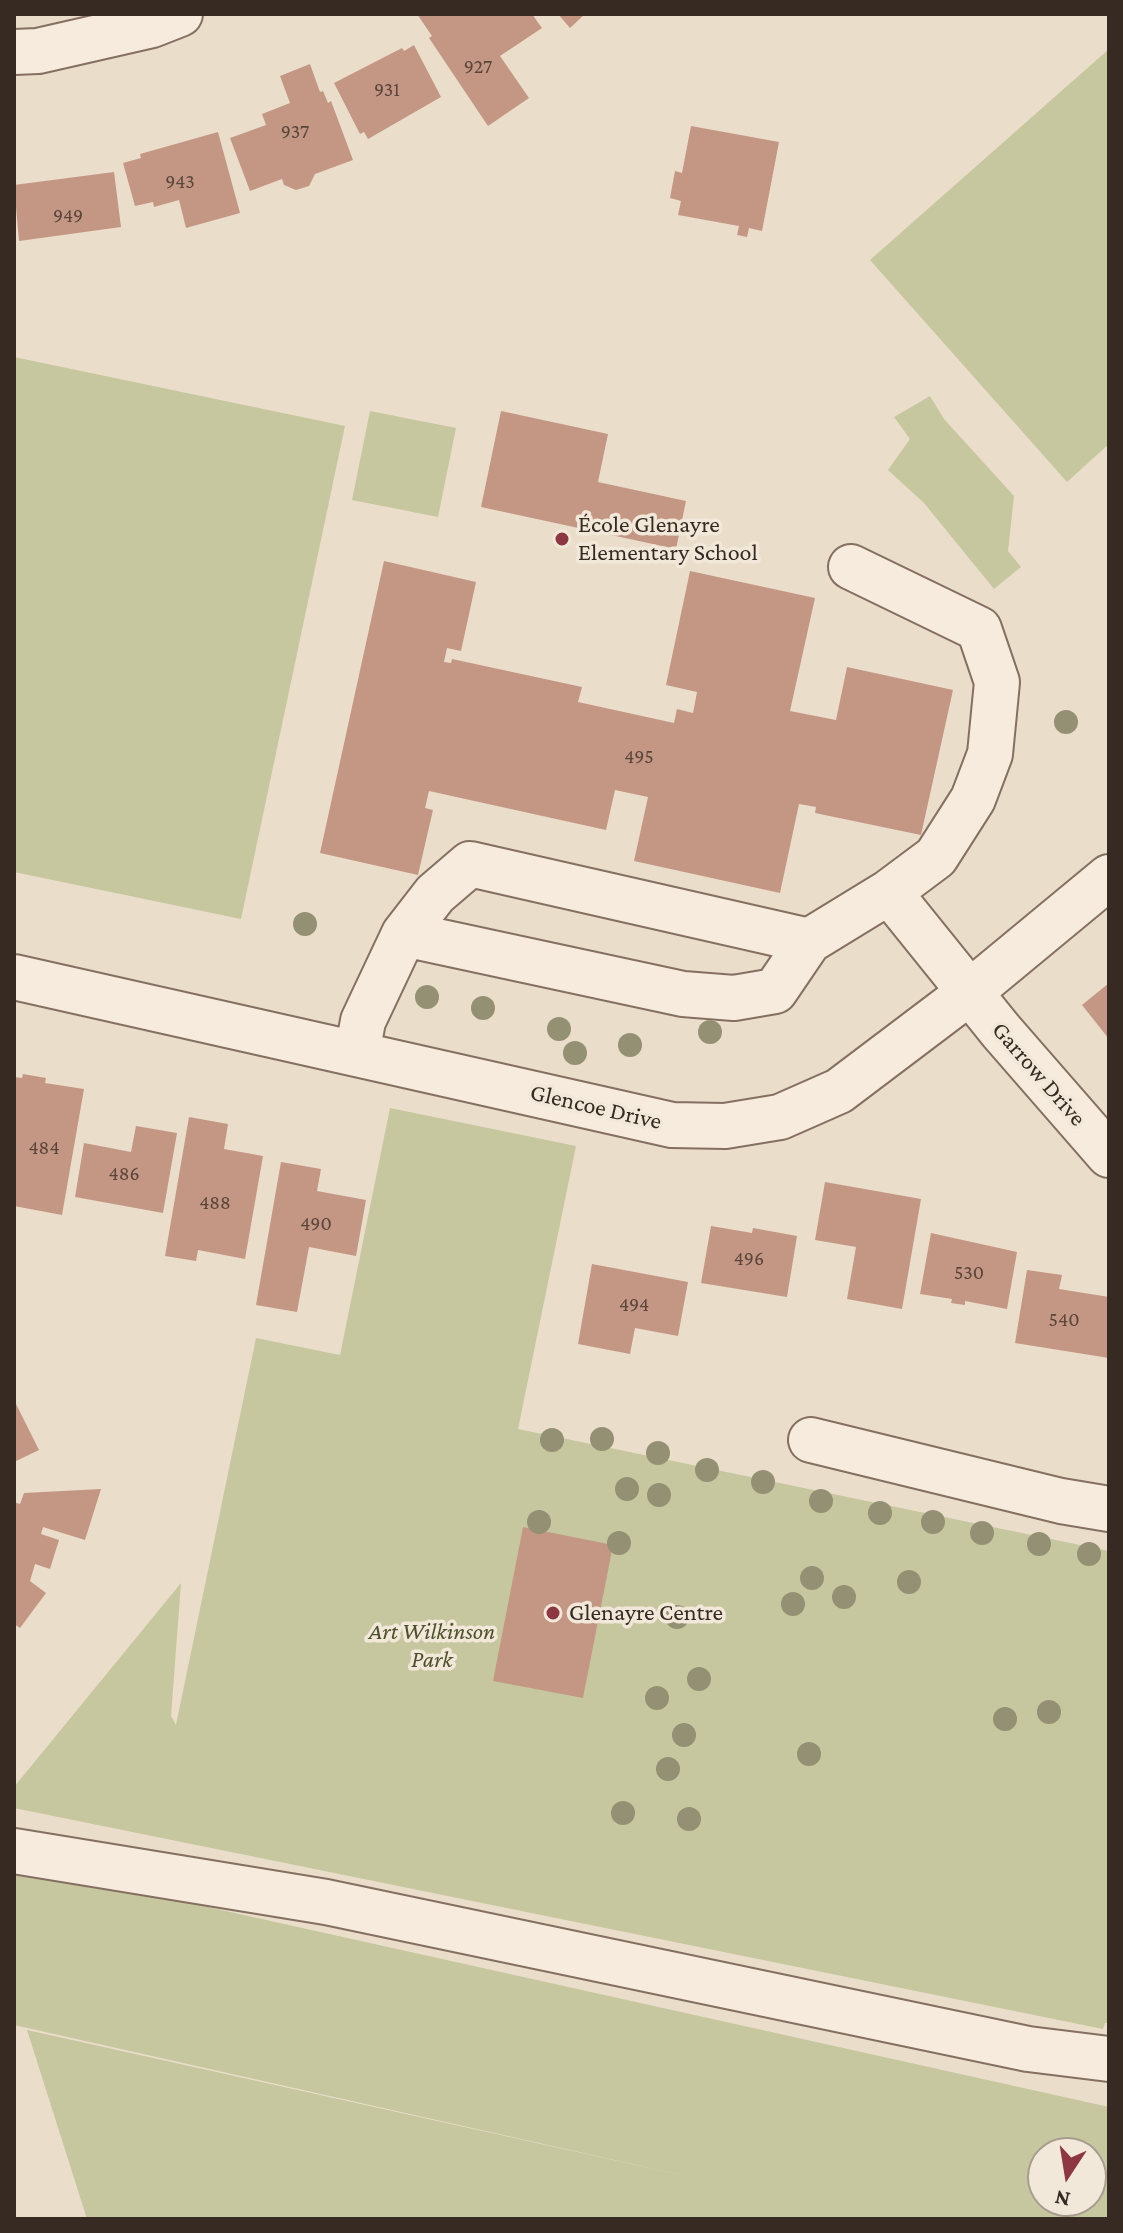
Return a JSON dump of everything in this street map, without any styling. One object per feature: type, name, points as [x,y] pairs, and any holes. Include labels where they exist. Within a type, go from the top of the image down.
[{"type":"street","points":[[14,52],[38,51],[152,25],[180,14]]},
{"type":"street","points":[[404,934],[683,994],[734,998],[775,991],[809,941],[889,892],[936,857],[973,799],[990,754],[997,682],[979,629],[851,567]]},
{"type":"street","points":[[357,1054],[363,1021],[404,934],[435,894],[470,864],[809,941]]},
{"type":"street","name":"Glencoe Drive","points":[[14,977],[672,1125],[725,1126],[780,1117],[839,1091],[970,992],[1109,877]]},
{"type":"street","name":"Garrow Drive","points":[[889,892],[1109,1155]]},
{"type":"street","points":[[811,1440],[1061,1501],[1109,1509]]},
{"type":"street","points":[[14,1851],[326,1902],[1028,2049],[1109,2059]]},
{"type":"green space","points":[[1109,49],[1109,444],[1067,482],[870,260]]},
{"type":"green space","points":[[14,357],[345,426],[241,919],[14,872]]},
{"type":"green space","points":[[930,396],[944,419],[1014,496],[1008,551],[1021,567],[994,589],[924,503],[888,470],[910,439],[894,417]]},
{"type":"green space","points":[[370,411],[456,428],[438,517],[352,500]]},
{"type":"green space","name":"Art Wilkinson Park","points":[[390,1108],[576,1146],[518,1429],[1109,1551],[1109,2023],[1105,2023],[1103,2029],[14,1808],[14,1787],[181,1583],[171,1716],[176,1725],[256,1338],[340,1355]]},
{"type":"green space","points":[[14,1864],[1109,2107],[1109,2219],[87,2219],[27,2030],[699,2179],[14,2025]]},
{"type":"building","points":[[417,14],[532,14],[542,28],[500,56],[529,98],[488,126],[429,38],[432,36]]},
{"type":"building","points":[[558,14],[585,14],[570,28]]},
{"type":"building","points":[[414,45],[441,97],[368,139],[364,132],[360,134],[334,83],[402,48],[404,51]]},
{"type":"building","points":[[310,64],[320,92],[323,91],[328,103],[331,101],[353,160],[315,174],[309,186],[296,190],[284,185],[282,179],[250,191],[230,138],[266,125],[262,114],[290,103],[280,76]]},
{"type":"building","points":[[691,126],[779,142],[762,231],[749,228],[747,237],[737,235],[739,226],[678,215],[681,201],[670,198],[675,171],[682,173]]},
{"type":"building","points":[[218,132],[240,213],[186,228],[179,200],[154,207],[153,202],[135,206],[123,163],[141,158],[140,154]]},
{"type":"building","points":[[114,172],[121,227],[19,241],[14,185]]},
{"type":"building","points":[[501,411],[608,434],[598,482],[686,501],[676,549],[481,507]]},
{"type":"building","name":"École Glenayre Elementary School","points":[[384,561],[476,582],[461,651],[447,648],[444,662],[451,663],[452,659],[582,687],[578,702],[674,723],[677,709],[693,713],[697,692],[666,685],[690,571],[815,598],[790,711],[836,720],[847,667],[953,690],[921,835],[815,813],[816,807],[799,804],[780,893],[634,861],[648,797],[615,790],[606,830],[429,791],[425,808],[433,810],[418,875],[320,853]]},
{"type":"building","points":[[1109,983],[1109,1039],[1082,1005]]},
{"type":"building","points":[[23,1074],[46,1078],[45,1083],[84,1089],[62,1215],[14,1206],[14,1077],[22,1078]]},
{"type":"building","points":[[189,1117],[228,1124],[224,1149],[263,1156],[245,1259],[198,1250],[196,1261],[165,1256]]},
{"type":"building","points":[[136,1126],[177,1133],[163,1213],[75,1197],[84,1143],[131,1152]]},
{"type":"building","points":[[281,1162],[321,1169],[317,1191],[366,1200],[356,1256],[309,1247],[297,1312],[256,1305]]},
{"type":"building","points":[[825,1182],[921,1199],[902,1309],[847,1299],[856,1247],[815,1240]]},
{"type":"building","points":[[711,1226],[752,1233],[753,1228],[797,1236],[787,1297],[701,1283]]},
{"type":"building","points":[[931,1233],[1017,1252],[1007,1309],[965,1301],[965,1305],[951,1303],[952,1299],[920,1294]]},
{"type":"building","points":[[592,1264],[688,1282],[678,1336],[635,1328],[630,1354],[578,1344]]},
{"type":"building","points":[[1027,1270],[1062,1275],[1059,1289],[1109,1297],[1109,1358],[1015,1343]]},
{"type":"building","points":[[14,1400],[39,1450],[14,1462]]},
{"type":"building","points":[[101,1489],[85,1540],[43,1527],[41,1534],[59,1540],[50,1569],[35,1564],[30,1581],[46,1593],[20,1628],[14,1624],[14,1502],[20,1504],[24,1493]]},
{"type":"building","name":"Glenayre Centre","points":[[523,1527],[613,1545],[583,1698],[493,1681]]},
{"type":"place","name":"École Glenayre Elementary School","points":[[562,539]]},
{"type":"place","name":"Glenayre Centre","points":[[553,1613]]}]
